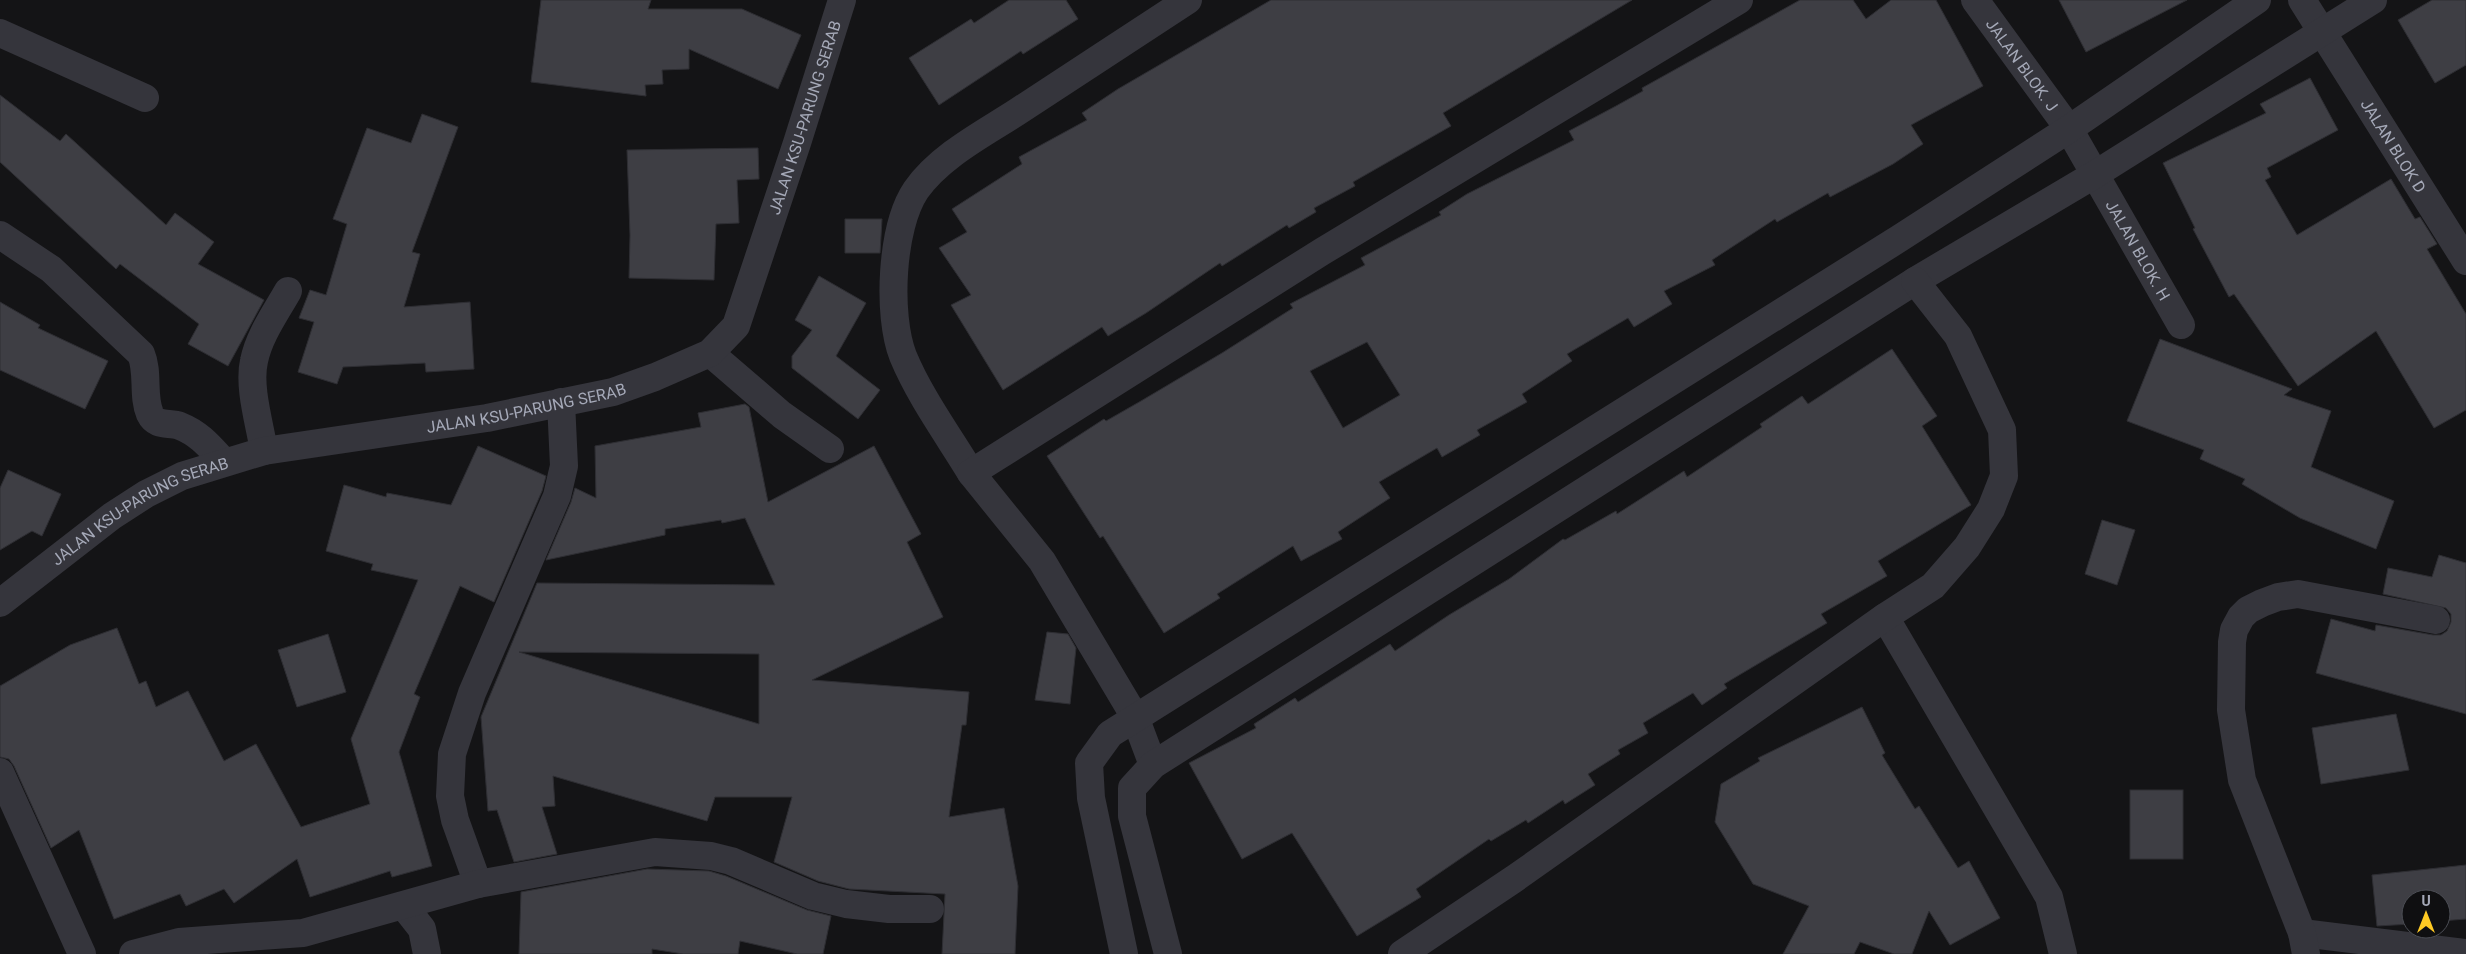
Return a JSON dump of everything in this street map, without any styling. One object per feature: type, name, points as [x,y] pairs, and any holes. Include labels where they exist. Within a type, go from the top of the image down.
[{"type":"street","name":"JALAN KSU-PARUNG SERAB","points":[[0,602],[112,516],[146,494],[182,476],[264,451],[478,420],[621,389],[655,377],[710,353],[736,326],[798,143],[842,0]]},
{"type":"street","points":[[1153,765],[1135,717],[1042,561],[971,473],[915,381],[902,354],[895,321],[895,275],[900,230],[916,190],[954,154],[1188,0]]},
{"type":"street","points":[[971,473],[1323,251],[1739,0]]},
{"type":"street","name":"JALAN BLOK. J","points":[[1975,0],[2069,129],[2094,175]]},
{"type":"street","points":[[1124,954],[1091,798],[1089,763],[1110,734],[1524,476],[2069,129],[2257,0]]},
{"type":"street","name":"JALAN BLOK D","points":[[2302,0],[2466,261]]},
{"type":"street","points":[[1168,954],[1132,816],[1132,788],[1153,765],[1915,281],[2094,175],[2373,0]]},
{"type":"street","points":[[0,33],[145,98]]},
{"type":"street","name":"JALAN BLOK. H","points":[[2094,175],[2181,325]]},
{"type":"street","points":[[0,235],[51,269],[141,354],[146,370],[148,408],[153,419],[158,423],[178,426],[202,437],[224,462]]},
{"type":"street","points":[[1402,954],[1514,879],[1885,617],[1934,586],[1967,547],[1991,509],[2004,476],[2002,430],[1958,336],[1915,281]]},
{"type":"street","points":[[264,451],[252,377],[254,362],[262,336],[288,291]]},
{"type":"street","points":[[710,353],[782,415],[830,450]]},
{"type":"street","points":[[478,884],[455,820],[450,796],[452,754],[472,693],[557,496],[564,466],[561,402]]},
{"type":"street","points":[[2436,620],[2298,594],[2278,597],[2248,610],[2234,630],[2231,710],[2242,780],[2304,944],[2466,953]]},
{"type":"street","points":[[1885,617],[2049,897],[2062,954]]},
{"type":"street","points":[[0,772],[82,954]]},
{"type":"street","points":[[1091,798],[1132,816]]},
{"type":"street","points":[[133,954],[179,942],[230,946],[303,933],[478,884],[655,852],[687,854],[730,861],[813,896],[846,904],[889,910],[930,909]]},
{"type":"street","points":[[404,906],[422,929],[426,954]]},
{"type":"building","points":[[541,0],[651,0],[648,9],[742,9],[801,35],[778,89],[689,49],[689,69],[662,70],[663,84],[645,85],[646,96],[531,82]]},
{"type":"building","points":[[1009,0],[1066,0],[1078,19],[1023,54],[1021,51],[939,105],[909,58],[971,19],[974,23]]},
{"type":"building","points":[[1271,0],[1632,0],[1443,113],[1451,126],[1353,182],[1355,186],[1314,208],[1316,212],[1289,228],[1287,225],[1222,266],[1220,263],[1108,336],[1102,327],[1003,390],[951,305],[971,295],[939,248],[967,232],[952,209],[1022,164],[1019,157],[1087,120],[1082,113],[1118,89]]},
{"type":"building","points":[[1800,0],[1853,0],[1866,19],[1891,0],[1936,0],[1983,86],[1911,125],[1923,144],[1893,164],[1830,197],[1828,193],[1777,222],[1775,219],[1712,260],[1715,265],[1664,291],[1672,304],[1634,327],[1628,318],[1567,354],[1572,361],[1522,394],[1527,402],[1477,430],[1480,435],[1442,457],[1437,448],[1379,482],[1390,498],[1338,532],[1342,539],[1301,561],[1293,546],[1217,594],[1220,598],[1164,633],[1103,536],[1100,538],[1047,456],[1104,419],[1106,421],[1222,353],[1293,308],[1290,304],[1365,265],[1361,258],[1441,215],[1439,212],[1467,194],[1574,140],[1569,131],[1643,91],[1642,88]],"holes":[[[1367,342],[1400,395],[1343,428],[1310,371]]]},
{"type":"building","points":[[2059,0],[2187,0],[2086,52]]},
{"type":"building","points":[[2432,0],[2466,0],[2466,65],[2435,83],[2398,20]]},
{"type":"building","points":[[2310,78],[2338,130],[2267,168],[2271,177],[2265,180],[2297,235],[2391,179],[2415,219],[2420,217],[2437,244],[2427,249],[2466,314],[2466,410],[2434,428],[2376,331],[2298,386],[2234,294],[2229,297],[2193,229],[2195,228],[2163,163],[2266,113],[2260,104]]},
{"type":"building","points":[[0,95],[60,141],[66,134],[166,225],[175,213],[214,242],[198,264],[264,300],[228,366],[188,344],[199,324],[120,264],[116,269],[0,162]]},
{"type":"building","points":[[422,114],[458,127],[412,252],[420,254],[404,307],[470,302],[474,369],[426,372],[425,363],[343,367],[337,384],[298,372],[314,322],[299,318],[310,290],[326,295],[347,224],[333,219],[367,128],[411,143]]},
{"type":"building","points":[[758,148],[759,179],[737,180],[739,223],[716,224],[714,280],[629,278],[630,235],[627,150]]},
{"type":"building","points":[[845,219],[882,219],[880,253],[845,253]]},
{"type":"building","points":[[819,276],[866,303],[836,356],[880,390],[858,419],[792,368],[792,356],[812,330],[795,320]]},
{"type":"building","points":[[0,302],[40,325],[38,328],[108,361],[85,409],[0,370]]},
{"type":"building","points":[[2160,339],[2292,389],[2284,395],[2331,411],[2311,467],[2394,501],[2376,549],[2300,518],[2242,484],[2245,479],[2200,459],[2204,450],[2127,421]]},
{"type":"building","points":[[1892,349],[1937,416],[1922,426],[1971,505],[1878,561],[1887,576],[1821,614],[1827,623],[1724,684],[1727,688],[1702,705],[1693,693],[1643,723],[1648,733],[1618,750],[1620,754],[1588,774],[1595,785],[1565,804],[1563,800],[1528,823],[1526,820],[1491,841],[1489,839],[1416,889],[1421,897],[1357,936],[1292,833],[1242,859],[1189,763],[1256,728],[1254,724],[1295,698],[1298,702],[1390,644],[1395,651],[1449,615],[1509,579],[1563,539],[1565,540],[1616,511],[1617,514],[1684,471],[1687,477],[1762,427],[1760,424],[1802,396],[1808,404]]},
{"type":"building","points":[[745,404],[749,407],[768,502],[874,446],[921,534],[907,542],[943,617],[812,680],[969,692],[966,725],[962,725],[949,817],[1004,808],[1018,886],[1015,954],[942,954],[945,894],[849,889],[818,881],[774,862],[792,797],[715,797],[707,821],[553,776],[555,806],[542,807],[557,854],[514,862],[497,810],[488,811],[481,717],[537,583],[775,585],[745,518],[722,523],[721,520],[665,529],[665,535],[546,560],[571,502],[575,488],[596,498],[595,446],[701,427],[698,413]],"holes":[[[519,652],[759,654],[759,724]]]},
{"type":"building","points":[[478,446],[546,476],[542,491],[494,602],[460,586],[414,694],[420,697],[399,752],[432,866],[392,877],[390,871],[310,897],[297,859],[234,903],[224,889],[186,906],[180,894],[114,919],[79,830],[51,848],[14,766],[9,759],[0,757],[0,686],[70,645],[117,628],[139,684],[146,681],[156,707],[188,691],[224,761],[256,744],[301,827],[370,804],[351,739],[418,580],[371,570],[373,564],[326,551],[344,485],[386,497],[387,493],[451,505]]},
{"type":"building","points":[[8,470],[61,494],[42,536],[32,531],[0,550],[0,488]]},
{"type":"building","points":[[2102,520],[2135,530],[2117,585],[2085,574]]},
{"type":"building","points":[[2439,555],[2466,563],[2466,714],[2316,673],[2331,619],[2375,631],[2376,625],[2433,635],[2441,635],[2447,631],[2451,622],[2451,614],[2446,608],[2383,594],[2388,568],[2432,577]]},
{"type":"building","points":[[1047,632],[1068,634],[1076,648],[1070,704],[1035,700]]},
{"type":"building","points":[[328,634],[346,692],[297,707],[278,650]]},
{"type":"building","points":[[1862,707],[1885,753],[1882,755],[1915,809],[1919,806],[1958,868],[1969,861],[2000,918],[1950,945],[1929,911],[1912,954],[1894,954],[1860,942],[1854,954],[1783,954],[1809,906],[1753,884],[1715,822],[1721,784],[1760,761],[1758,758]]},
{"type":"building","points":[[2396,714],[2409,770],[2321,784],[2312,728]]},
{"type":"building","points":[[2130,790],[2183,790],[2183,859],[2130,859]]},
{"type":"building","points":[[2466,865],[2466,919],[2451,920],[2451,889],[2401,889],[2401,925],[2377,926],[2372,875]]},
{"type":"building","points":[[647,869],[709,871],[726,876],[807,910],[831,916],[823,954],[797,954],[740,941],[738,954],[683,954],[652,949],[652,954],[519,954],[521,892]]}]
